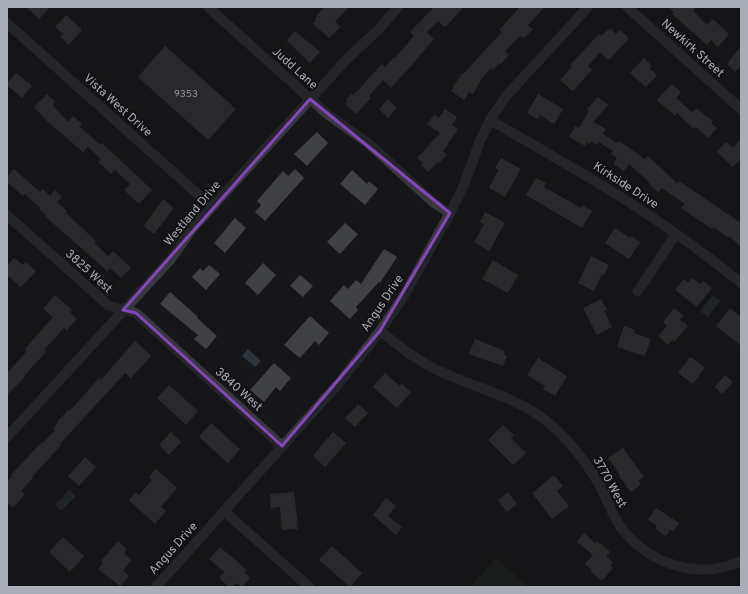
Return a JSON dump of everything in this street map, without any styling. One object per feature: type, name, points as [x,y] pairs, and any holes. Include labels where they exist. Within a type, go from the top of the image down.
[{"type":"street","name":"Judd Lane","points":[[208,7],[327,114],[368,143],[434,202],[450,213]]},
{"type":"street","name":"Westland Drive","points":[[7,437],[171,259],[192,229],[310,99],[347,59],[380,28],[398,7]]},
{"type":"street","name":"Angus Drive","points":[[156,587],[340,382],[380,331],[405,294],[450,213],[464,185],[480,141],[490,120],[506,96],[588,7]]},
{"type":"street","name":"Newkirk Street","points":[[627,7],[741,109]]},
{"type":"street","name":"Vista West Drive","points":[[7,23],[212,207]]},
{"type":"street","name":"Kirkside Drive","points":[[490,120],[590,178],[676,234],[741,283]]},
{"type":"street","name":"3825 West","points":[[9,221],[109,306],[136,313],[178,351]]},
{"type":"street","points":[[638,291],[676,234]]},
{"type":"street","name":"3770 West","points":[[380,331],[417,358],[436,369],[519,404],[554,428],[569,443],[589,469],[621,528],[633,541],[646,551],[662,561],[679,567],[697,570],[717,569],[741,561]]},
{"type":"street","name":"3840 West","points":[[178,351],[282,446]]},
{"type":"street","points":[[224,511],[309,587]]},
{"type":"highlighted area","points":[[310,99],[450,213],[380,331],[282,446],[136,313],[123,310]]},
{"type":"shaded area","points":[[713,295],[720,301],[708,317],[700,311]]},
{"type":"shaded area","points":[[248,349],[261,361],[255,367],[242,356]]},
{"type":"shaded area","points":[[69,490],[76,496],[61,511],[55,505]]},
{"type":"shaded area","points":[[496,558],[528,587],[470,587]]},
{"type":"building","points":[[26,7],[50,7],[39,19]]},
{"type":"building","points":[[324,7],[349,7],[335,22],[341,27],[329,38],[313,24],[318,14]]},
{"type":"building","points":[[434,7],[464,7],[445,27],[438,21],[427,32],[434,39],[411,66],[391,88],[383,80],[369,96],[371,98],[356,114],[345,104],[348,101],[346,100],[351,94],[353,95],[360,88],[382,64],[385,67],[394,57],[395,58],[414,36],[410,32]]},
{"type":"building","points":[[520,7],[545,7],[528,25],[533,29],[524,38],[521,36],[518,38],[505,51],[509,55],[493,70],[491,68],[482,78],[473,94],[469,92],[464,100],[451,91],[462,73],[463,74],[502,32],[499,30]]},
{"type":"building","points":[[668,7],[696,7],[693,11],[707,25],[713,19],[729,34],[718,47],[711,40],[707,45],[672,14],[674,12]]},
{"type":"building","points":[[66,15],[82,30],[69,45],[60,37],[63,34],[55,27]]},
{"type":"building","points":[[610,28],[616,34],[620,30],[629,38],[609,60],[600,52],[588,66],[592,70],[573,91],[560,80],[572,67],[570,65],[599,34],[601,36]]},
{"type":"building","points":[[295,31],[320,52],[310,63],[287,41]]},
{"type":"building","points":[[165,46],[236,109],[208,140],[138,77]]},
{"type":"building","points":[[741,47],[741,66],[735,72],[727,64]]},
{"type":"building","points":[[644,58],[652,66],[650,69],[657,75],[646,87],[630,73]]},
{"type":"building","points":[[16,73],[32,86],[22,98],[7,85]]},
{"type":"building","points":[[672,84],[681,92],[676,98],[692,112],[696,108],[713,121],[711,123],[717,128],[708,138],[696,127],[694,129],[677,113],[675,116],[657,100]]},
{"type":"building","points":[[47,94],[55,102],[52,105],[68,122],[73,116],[82,124],[79,126],[100,145],[102,143],[152,190],[139,204],[124,190],[130,184],[115,170],[111,174],[98,162],[101,159],[88,147],[83,152],[48,122],[34,107]]},
{"type":"building","points":[[538,94],[563,109],[554,124],[540,115],[538,119],[527,113]]},
{"type":"building","points":[[598,97],[608,105],[593,122],[606,129],[603,134],[617,143],[619,141],[645,159],[648,156],[677,183],[679,181],[741,223],[741,247],[729,236],[728,238],[714,227],[712,229],[681,208],[685,204],[662,188],[658,192],[629,164],[624,171],[614,164],[617,158],[611,154],[613,151],[599,142],[597,145],[591,141],[590,144],[587,142],[585,146],[569,137],[575,126],[579,128],[589,111],[587,109]]},
{"type":"building","points":[[388,99],[397,108],[388,118],[379,109]]},
{"type":"building","points":[[445,109],[457,117],[452,125],[458,129],[443,151],[447,155],[428,172],[421,165],[423,163],[417,158],[440,133],[427,124],[434,115],[439,118]]},
{"type":"building","points":[[317,132],[328,143],[307,166],[294,154]]},
{"type":"building","points":[[741,139],[741,158],[733,167],[717,152],[726,142],[733,148]]},
{"type":"building","points":[[501,158],[521,169],[505,197],[489,188],[498,170],[495,168]]},
{"type":"building","points":[[14,169],[40,192],[43,189],[50,196],[55,190],[62,197],[57,202],[67,211],[66,213],[96,241],[94,243],[108,256],[113,251],[131,268],[121,278],[110,268],[107,271],[45,216],[46,215],[39,209],[40,208],[25,194],[23,196],[7,182],[7,177]]},
{"type":"building","points":[[295,169],[304,178],[265,221],[255,212],[261,205],[257,201],[283,171],[288,176]]},
{"type":"building","points":[[352,170],[367,184],[369,181],[378,189],[365,205],[340,184]]},
{"type":"building","points":[[536,178],[546,183],[544,187],[581,208],[582,205],[592,211],[582,228],[526,195]]},
{"type":"building","points":[[163,199],[174,208],[154,234],[144,226]]},
{"type":"building","points":[[485,212],[505,223],[489,251],[474,242],[484,224],[480,222]]},
{"type":"building","points":[[235,218],[246,228],[225,253],[214,243]]},
{"type":"building","points":[[345,223],[358,234],[340,254],[327,242]]},
{"type":"building","points":[[615,228],[630,238],[631,236],[640,242],[629,259],[605,243]]},
{"type":"building","points":[[384,249],[397,257],[380,283],[379,282],[356,307],[358,310],[350,319],[330,301],[344,285],[348,289],[356,280],[361,284]]},
{"type":"building","points":[[591,256],[609,265],[604,275],[602,274],[594,291],[578,283]]},
{"type":"building","points":[[14,258],[23,265],[26,262],[36,271],[21,287],[7,275],[7,266]]},
{"type":"building","points":[[493,260],[518,275],[508,293],[482,279]]},
{"type":"building","points":[[263,263],[276,275],[258,295],[245,283]]},
{"type":"building","points":[[209,265],[220,274],[206,290],[192,277],[200,268],[203,271]]},
{"type":"building","points":[[300,275],[313,286],[303,297],[290,286]]},
{"type":"building","points":[[692,278],[700,284],[703,281],[712,288],[697,307],[675,290],[684,279],[688,283]]},
{"type":"building","points":[[170,292],[217,336],[206,349],[194,339],[198,335],[160,304]]},
{"type":"building","points":[[55,295],[72,310],[70,312],[77,319],[67,330],[64,328],[44,350],[46,352],[24,376],[25,377],[7,395],[7,373],[27,351],[25,349],[53,317],[43,309]]},
{"type":"building","points":[[601,299],[607,310],[604,311],[612,327],[597,335],[583,308]]},
{"type":"building","points":[[674,308],[684,316],[680,320],[688,326],[674,342],[672,340],[668,345],[658,336],[667,326],[663,322]]},
{"type":"building","points":[[730,308],[741,317],[741,346],[716,326]]},
{"type":"building","points":[[310,316],[329,333],[319,345],[315,341],[300,358],[284,345]]},
{"type":"building","points":[[624,326],[635,330],[634,333],[651,339],[645,356],[617,347]]},
{"type":"building","points":[[475,339],[505,351],[504,355],[507,356],[503,366],[469,354]]},
{"type":"building","points":[[135,341],[151,356],[131,378],[125,373],[60,444],[61,445],[21,491],[25,494],[13,508],[7,502],[7,482],[12,476],[11,475],[55,430],[53,428],[68,410],[69,411],[76,404],[99,378],[101,380]]},
{"type":"building","points":[[690,357],[705,367],[693,384],[678,373]]},
{"type":"building","points":[[538,358],[567,376],[555,396],[543,389],[545,386],[527,375]]},
{"type":"building","points":[[274,363],[291,378],[280,391],[276,387],[264,402],[250,390]]},
{"type":"building","points":[[385,373],[400,386],[402,384],[411,392],[397,408],[373,387]]},
{"type":"building","points":[[725,375],[733,382],[722,394],[715,387]]},
{"type":"building","points":[[169,385],[198,411],[186,425],[157,398]]},
{"type":"building","points":[[358,404],[368,413],[355,427],[345,418]]},
{"type":"building","points":[[211,423],[240,449],[228,463],[199,437]]},
{"type":"building","points":[[503,425],[514,435],[511,438],[526,453],[513,465],[488,440]]},
{"type":"building","points":[[171,432],[181,442],[169,455],[159,445]]},
{"type":"building","points":[[333,432],[346,443],[325,467],[313,456]]},
{"type":"building","points":[[623,448],[644,477],[638,481],[641,484],[631,492],[608,458]]},
{"type":"building","points":[[85,457],[96,467],[79,486],[68,476]]},
{"type":"building","points":[[156,469],[177,488],[161,507],[166,511],[155,524],[129,500],[136,492],[139,495],[152,480],[149,477]]},
{"type":"building","points":[[554,475],[563,486],[557,491],[569,506],[552,519],[532,493]]},
{"type":"building","points":[[294,492],[298,529],[282,530],[280,507],[271,508],[270,494]]},
{"type":"building","points":[[508,492],[517,504],[507,512],[498,500]]},
{"type":"building","points":[[386,498],[396,506],[388,516],[402,527],[396,535],[373,515]]},
{"type":"building","points":[[656,508],[679,523],[673,531],[670,530],[666,536],[655,529],[657,526],[648,520]]},
{"type":"building","points":[[584,533],[595,543],[597,541],[610,552],[606,556],[613,562],[610,565],[613,568],[602,581],[591,572],[592,570],[585,564],[593,555],[577,542]]},
{"type":"building","points":[[63,537],[84,556],[70,572],[49,552]]},
{"type":"building","points":[[118,541],[127,549],[124,553],[131,560],[123,571],[129,576],[120,586],[98,569],[103,563],[101,561]]},
{"type":"building","points":[[332,546],[362,573],[350,587],[319,560]]},
{"type":"building","points":[[220,547],[247,570],[244,572],[250,578],[242,587],[236,583],[232,587],[229,587],[219,578],[224,572],[209,559]]}]
